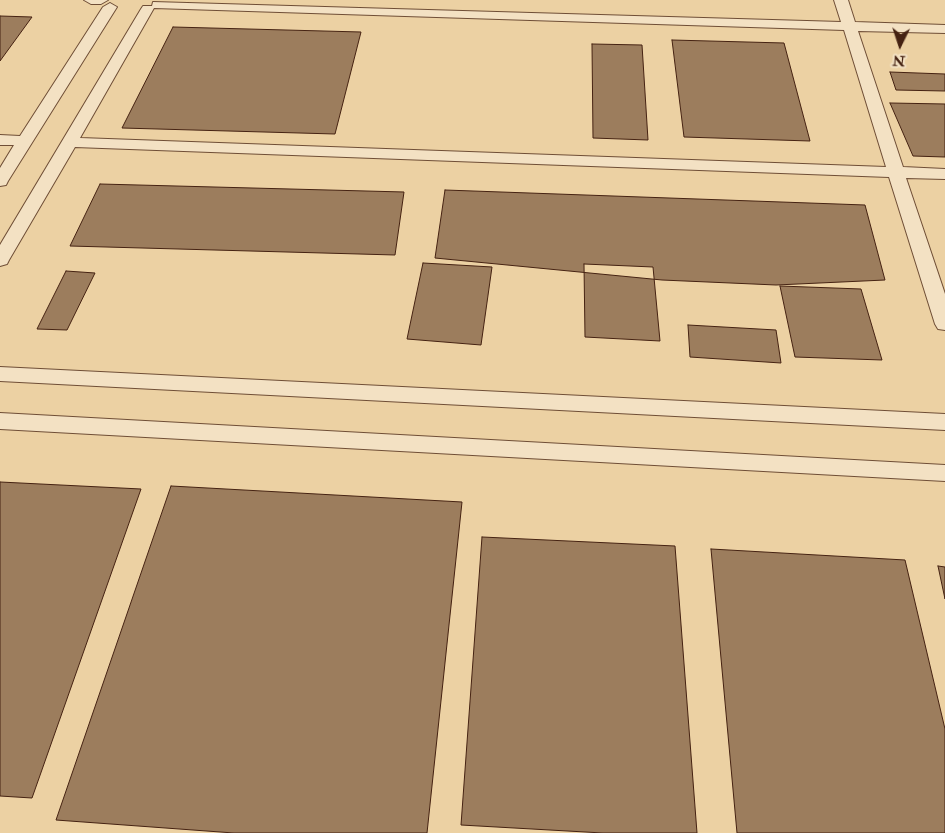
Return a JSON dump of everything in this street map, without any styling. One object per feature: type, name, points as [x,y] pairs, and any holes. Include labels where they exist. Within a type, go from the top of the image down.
[{"type":"street","points":[[92,0],[146,7],[845,14],[945,29]]},
{"type":"street","points":[[0,180],[104,3]]},
{"type":"street","points":[[570,4],[945,17]]},
{"type":"street","points":[[0,260],[70,142],[146,7]]},
{"type":"street","points":[[845,14],[945,324]]},
{"type":"street","points":[[0,140],[24,141]]},
{"type":"street","points":[[70,142],[945,174]]},
{"type":"street","points":[[0,374],[945,422]]},
{"type":"street","points":[[0,421],[945,473]]},
{"type":"building","points":[[0,16],[32,17],[0,61]]},
{"type":"building","points":[[173,27],[361,32],[335,134],[122,128]]},
{"type":"building","points":[[672,40],[784,43],[810,141],[684,137]]},
{"type":"building","points":[[592,44],[642,45],[648,140],[593,138]]},
{"type":"building","points":[[890,72],[945,74],[945,91],[896,90]]},
{"type":"building","points":[[890,103],[945,104],[945,157],[913,156]]},
{"type":"building","points":[[100,184],[404,192],[395,255],[70,246]]},
{"type":"building","points":[[445,190],[865,205],[885,280],[776,285],[662,280],[435,258]]},
{"type":"building","points":[[423,263],[492,267],[481,345],[407,339]]},
{"type":"building","points":[[584,264],[653,267],[660,341],[585,337]]},
{"type":"building","points":[[66,271],[95,273],[67,330],[37,329]]},
{"type":"building","points":[[780,286],[861,289],[882,360],[795,357]]},
{"type":"building","points":[[688,325],[776,330],[781,363],[690,357]]},
{"type":"building","points":[[0,482],[141,489],[32,798],[0,796]]},
{"type":"building","points":[[171,486],[462,502],[427,833],[234,833],[56,820]]},
{"type":"building","points":[[482,537],[675,546],[697,833],[603,833],[461,825]]},
{"type":"building","points":[[711,549],[905,560],[945,729],[945,833],[737,833]]},
{"type":"building","points":[[938,566],[945,567],[945,599]]}]
